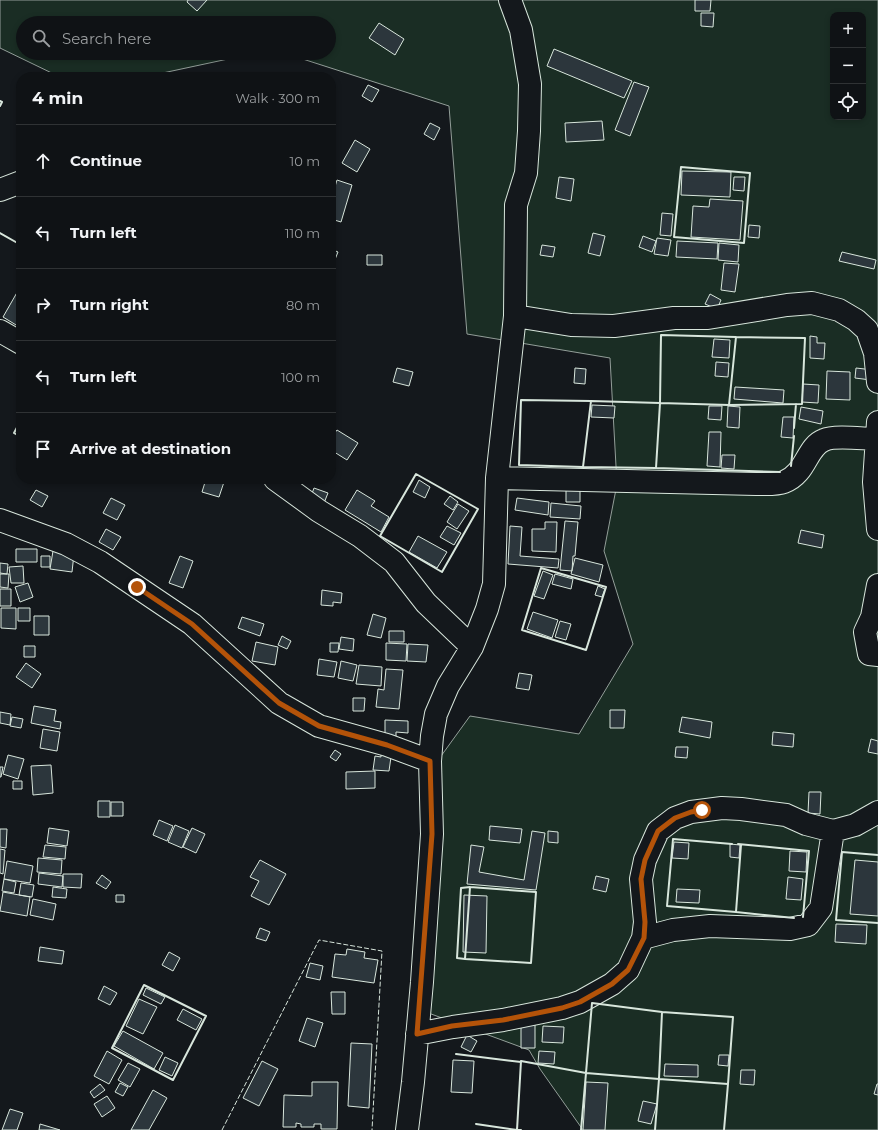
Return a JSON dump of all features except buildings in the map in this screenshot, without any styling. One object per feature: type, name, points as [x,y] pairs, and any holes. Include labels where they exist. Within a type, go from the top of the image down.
[{"type":"street","points":[[407,1130],[417,1034],[432,834],[430,761],[432,736],[436,714],[448,686],[472,647],[487,609],[494,584],[497,478],[515,316],[516,205],[526,173],[529,131],[530,84],[521,30],[510,0]]},
{"type":"street","points":[[0,190],[16,184]]},
{"type":"street","points":[[515,316],[571,325],[614,326],[674,318],[716,317],[788,305],[812,303],[839,310],[856,320],[866,330],[875,353],[878,382]]},
{"type":"street","points":[[0,331],[16,340]]},
{"type":"street","points":[[497,478],[756,484],[783,482],[797,475],[816,445],[825,439],[878,430],[874,482],[878,529]]},
{"type":"street","points":[[282,484],[319,511],[360,536],[394,562],[426,603],[472,647]]},
{"type":"street","points":[[0,520],[66,544],[100,562],[192,624],[279,703],[319,726],[387,745],[430,761]]},
{"type":"street","points":[[878,585],[872,617],[865,632],[869,654],[878,655]]},
{"type":"street","points":[[417,1034],[452,1026],[503,1020],[562,1008],[580,1002],[612,984],[628,970],[644,938],[645,922],[641,879],[645,860],[658,831],[675,818],[691,812],[722,808],[741,809],[786,815],[806,824],[833,831],[855,825],[878,812]]},
{"type":"street","points":[[644,938],[673,930],[710,926],[790,929],[808,925],[821,908],[833,831]]},
{"type":"green space","points":[[0,0],[878,0],[878,1130],[583,1130],[540,1069],[529,1050],[423,1011],[436,763],[470,716],[579,734],[633,644],[604,551],[617,484],[610,358],[467,334],[449,106],[306,60],[336,60],[336,16],[16,16],[16,56],[0,48]]},
{"type":"green space","points":[[25,60],[223,60],[167,72],[50,72]]},
{"type":"fence","points":[[222,1130],[319,940],[382,951],[372,1130]]},
{"type":"wall","points":[[0,101],[2,102],[0,106]]},
{"type":"wall","points":[[681,167],[750,173],[744,243],[674,237],[681,167]]},
{"type":"wall","points":[[0,233],[16,242]]},
{"type":"wall","points":[[661,335],[736,337],[729,405],[660,403],[661,335]]},
{"type":"wall","points":[[736,337],[805,338],[802,404],[729,405],[736,337]]},
{"type":"wall","points":[[521,400],[591,401],[583,467],[519,465],[521,400]]},
{"type":"wall","points":[[591,401],[660,403],[656,468],[583,467],[591,401]]},
{"type":"wall","points":[[794,428],[796,404]]},
{"type":"wall","points":[[16,429],[14,433],[16,434]]},
{"type":"wall","points":[[791,466],[794,436]]},
{"type":"wall","points":[[656,468],[780,472]]},
{"type":"wall","points":[[416,474],[478,509],[442,572],[380,536],[416,474]]},
{"type":"wall","points":[[541,568],[606,587],[586,650],[522,630],[541,568]]},
{"type":"wall","points":[[732,844],[673,839],[667,906],[736,912],[741,845]]},
{"type":"wall","points":[[738,844],[809,851],[803,917]]},
{"type":"wall","points":[[741,845],[736,912],[794,918]]},
{"type":"wall","points":[[878,855],[842,852],[836,920],[878,923]]},
{"type":"wall","points":[[470,887],[536,892],[531,963],[465,959],[470,887]]},
{"type":"wall","points":[[470,887],[465,959],[457,958],[461,888],[470,887]]},
{"type":"wall","points":[[144,985],[206,1016],[173,1080],[112,1048],[144,985]]},
{"type":"wall","points":[[592,1003],[662,1012],[659,1079],[586,1073],[592,1003]]},
{"type":"wall","points":[[662,1012],[733,1017],[728,1084],[659,1079],[662,1012]]},
{"type":"wall","points":[[456,1054],[521,1062]]},
{"type":"wall","points":[[521,1130],[517,1130],[521,1061],[586,1073],[581,1130]]},
{"type":"wall","points":[[655,1130],[658,1079]]},
{"type":"wall","points":[[724,1130],[728,1084]]},
{"type":"wall","points":[[476,1124],[517,1130],[517,1128]]},
{"type":"route","points":[[137,587],[192,624],[279,703],[319,726],[387,745],[430,761],[432,834],[417,1034],[452,1026],[503,1020],[562,1008],[580,1002],[612,984],[628,970],[644,938],[645,922],[641,879],[645,860],[658,831],[675,818],[691,812],[702,810]]}]
